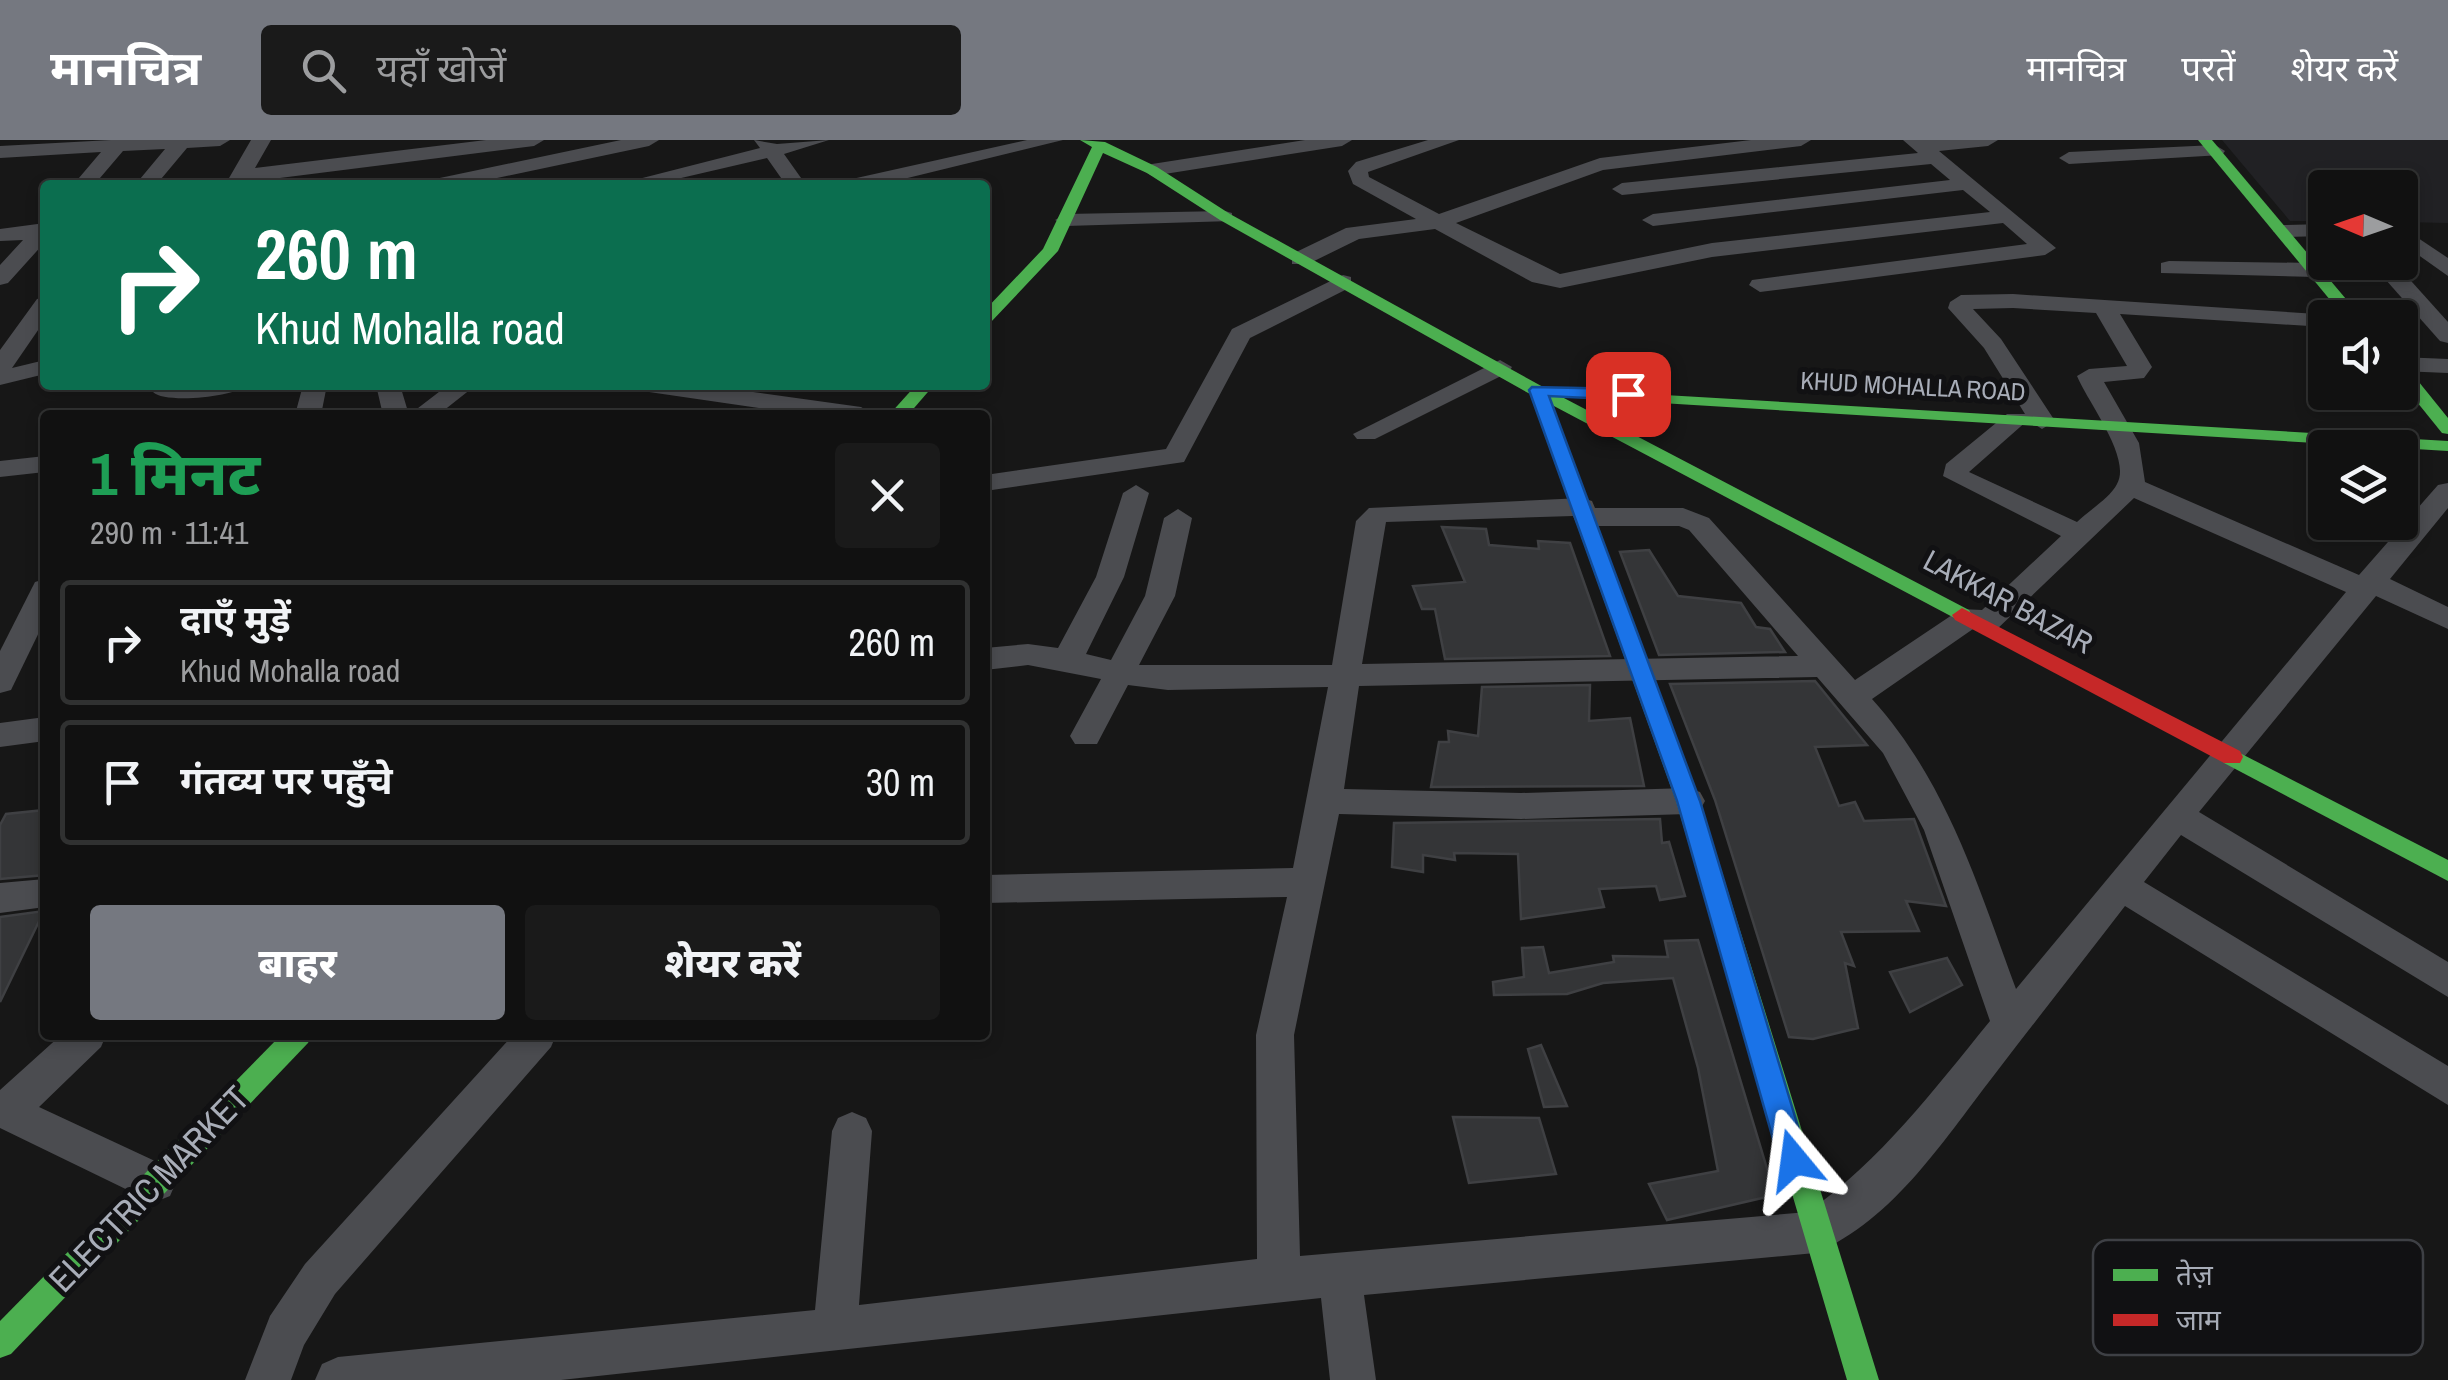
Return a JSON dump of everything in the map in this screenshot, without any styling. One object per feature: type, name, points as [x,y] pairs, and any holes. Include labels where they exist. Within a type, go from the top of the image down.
[{"type":"street","points":[[0,170],[9,152],[220,140]]},
{"type":"street","points":[[238,180],[261,140]]},
{"type":"street","points":[[238,180],[534,140]]},
{"type":"street","points":[[644,180],[768,146],[818,140]]},
{"type":"street","points":[[874,180],[1052,140]]},
{"type":"street","points":[[1152,170],[1298,143],[1342,140]]},
{"type":"street","points":[[1450,140],[1358,171],[1360,180],[1435,223],[1554,281],[1688,254],[2008,216]]},
{"type":"street","points":[[1300,259],[1363,231],[1435,223],[1584,168],[1803,140],[1940,262]]},
{"type":"street","points":[[1622,189],[1832,166],[1921,148],[1988,140]]},
{"type":"street","points":[[149,180],[182,141]]},
{"type":"street","points":[[477,180],[638,141]]},
{"type":"street","points":[[87,180],[120,143]]},
{"type":"street","points":[[990,314],[1050,250],[1066,220],[1093,143]]},
{"type":"street","name":"KHUD MOHALLA ROAD","points":[[1093,143],[1152,170],[1225,217],[1538,390],[2448,446]]},
{"type":"street","points":[[768,146],[792,180]]},
{"type":"street","points":[[2069,158],[2210,146],[2308,254]]},
{"type":"street","points":[[1760,286],[2044,248],[1921,148]]},
{"type":"street","points":[[1706,150],[1836,275]]},
{"type":"street","points":[[1653,220],[1964,184]]},
{"type":"street","points":[[1066,220],[1225,217]]},
{"type":"street","points":[[2284,231],[2308,230]]},
{"type":"street","points":[[0,235],[40,231]]},
{"type":"street","points":[[0,278],[40,235]]},
{"type":"street","points":[[2418,246],[2448,269]]},
{"type":"street","points":[[2168,268],[2308,261]]},
{"type":"street","points":[[2398,281],[2448,282]]},
{"type":"street","points":[[2398,281],[2444,327]]},
{"type":"street","points":[[990,482],[1175,456],[1240,334],[1343,282]]},
{"type":"street","points":[[2080,534],[1956,476],[1956,470],[2029,420],[1993,344],[1959,303],[2102,305],[2308,319]]},
{"type":"street","points":[[1852,698],[1978,620],[2131,486],[2134,464],[2089,376],[2135,373],[2140,366],[2102,305]]},
{"type":"street","points":[[0,318],[40,310]]},
{"type":"street","points":[[0,368],[40,310]]},
{"type":"street","points":[[2418,323],[2444,327]]},
{"type":"street","points":[[2418,367],[2448,366]]},
{"type":"street","points":[[1366,434],[1500,367]]},
{"type":"street","points":[[0,378],[40,368]]},
{"type":"street","points":[[428,410],[457,390]]},
{"type":"street","points":[[684,390],[826,410]]},
{"type":"street","points":[[902,410],[920,390]]},
{"type":"street","points":[[1538,390],[1688,801],[1815,1232],[1863,1380]]},
{"type":"street","name":"LAKKAR BAZAR","points":[[1538,390],[2448,871]]},
{"type":"street","points":[[2418,390],[2448,429]]},
{"type":"street","points":[[0,469],[40,465]]},
{"type":"street","points":[[2131,486],[2448,619]]},
{"type":"street","points":[[353,1379],[834,1330],[1278,1278],[1340,1276],[1815,1232],[1862,1198],[1906,1155],[2227,753],[2448,491]]},
{"type":"street","points":[[1066,663],[1110,578],[1136,493]]},
{"type":"street","points":[[1278,1278],[1274,1053],[1348,678],[1372,517],[1584,512],[1683,517],[1699,524],[1895,745],[1933,811],[2010,1025]]},
{"type":"street","points":[[1086,736],[1160,596],[1178,518]]},
{"type":"street","points":[[0,682],[40,599]]},
{"type":"street","points":[[990,656],[1019,654],[1118,675],[1168,680],[1826,666]]},
{"type":"street","points":[[0,735],[40,730]]},
{"type":"street","points":[[1325,800],[1521,806],[1688,801]]},
{"type":"street","points":[[2179,817],[2448,981]]},
{"type":"street","points":[[990,889],[1305,882]]},
{"type":"street","points":[[2122,887],[2448,1087]]},
{"type":"street","points":[[0,898],[40,894]]},
{"type":"street","points":[[81,1040],[4,1110],[155,1182]]},
{"type":"street","name":"ELECTRIC MARKET","points":[[0,1343],[293,1040]]},
{"type":"street","points":[[268,1380],[286,1332],[320,1279],[533,1040]]},
{"type":"street","points":[[834,1330],[852,1131]]},
{"type":"street","points":[[1340,1276],[1353,1380]]},
{"type":"shaded area","points":[[2222,140],[2448,140],[2448,223],[2418,222],[2418,170],[2308,170],[2308,221],[2290,221]]},
{"type":"building","points":[[1442,527],[1486,529],[1489,545],[1539,549],[1538,541],[1570,543],[1610,656],[1445,659],[1435,609],[1422,609],[1413,586],[1465,582]]},
{"type":"building","points":[[1649,550],[1678,596],[1741,603],[1756,627],[1770,629],[1785,652],[1659,655],[1620,552]]},
{"type":"building","points":[[1815,681],[1867,745],[1815,747],[1839,806],[1855,802],[1864,821],[1914,819],[1946,906],[1906,901],[1919,931],[1841,932],[1854,966],[1845,963],[1858,1028],[1813,1039],[1789,1037],[1715,800],[1670,684]]},
{"type":"building","points":[[1590,685],[1589,721],[1630,718],[1644,786],[1431,787],[1439,742],[1449,742],[1448,731],[1478,736],[1482,687]]},
{"type":"building","points":[[40,811],[40,875],[0,879],[0,825],[6,814]]},
{"type":"building","points":[[1660,819],[1662,843],[1669,842],[1685,896],[1660,900],[1656,886],[1599,889],[1604,907],[1521,919],[1518,854],[1454,853],[1455,860],[1423,855],[1423,872],[1392,867],[1394,823]]},
{"type":"building","points":[[40,912],[40,919],[0,1002],[0,917]]},
{"type":"building","points":[[1698,940],[1775,1195],[1667,1220],[1649,1184],[1718,1171],[1698,1068],[1673,978],[1603,983],[1567,994],[1494,995],[1493,982],[1524,977],[1522,948],[1543,947],[1549,973],[1614,962],[1613,956],[1668,957],[1665,941]]},
{"type":"building","points":[[1947,958],[1962,985],[1910,1012],[1890,972]]},
{"type":"building","points":[[1541,1045],[1567,1106],[1544,1107],[1528,1049]]},
{"type":"building","points":[[1453,1117],[1539,1118],[1556,1174],[1469,1183]]},
{"type":"traffic: fast","points":[[1087,140],[1152,170],[1225,217],[1538,391],[1962,615]]},
{"type":"traffic: fast","points":[[2205,140],[2339,300]]},
{"type":"traffic: fast","points":[[990,314],[1050,251],[1100,145]]},
{"type":"traffic: fast","points":[[902,410],[920,390]]},
{"type":"traffic: fast","points":[[1538,391],[1688,801],[1863,1380]]},
{"type":"traffic: fast","points":[[1552,391],[2448,446]]},
{"type":"traffic: fast","points":[[2418,392],[2448,429]]},
{"type":"traffic: fast","points":[[2232,757],[2448,871]]},
{"type":"traffic: fast","points":[[0,1343],[294,1040]]},
{"type":"traffic: jam","points":[[1962,615],[2232,757]]},
{"type":"route","points":[[1628,394],[1538,390],[1688,801],[1794,1160]]}]
